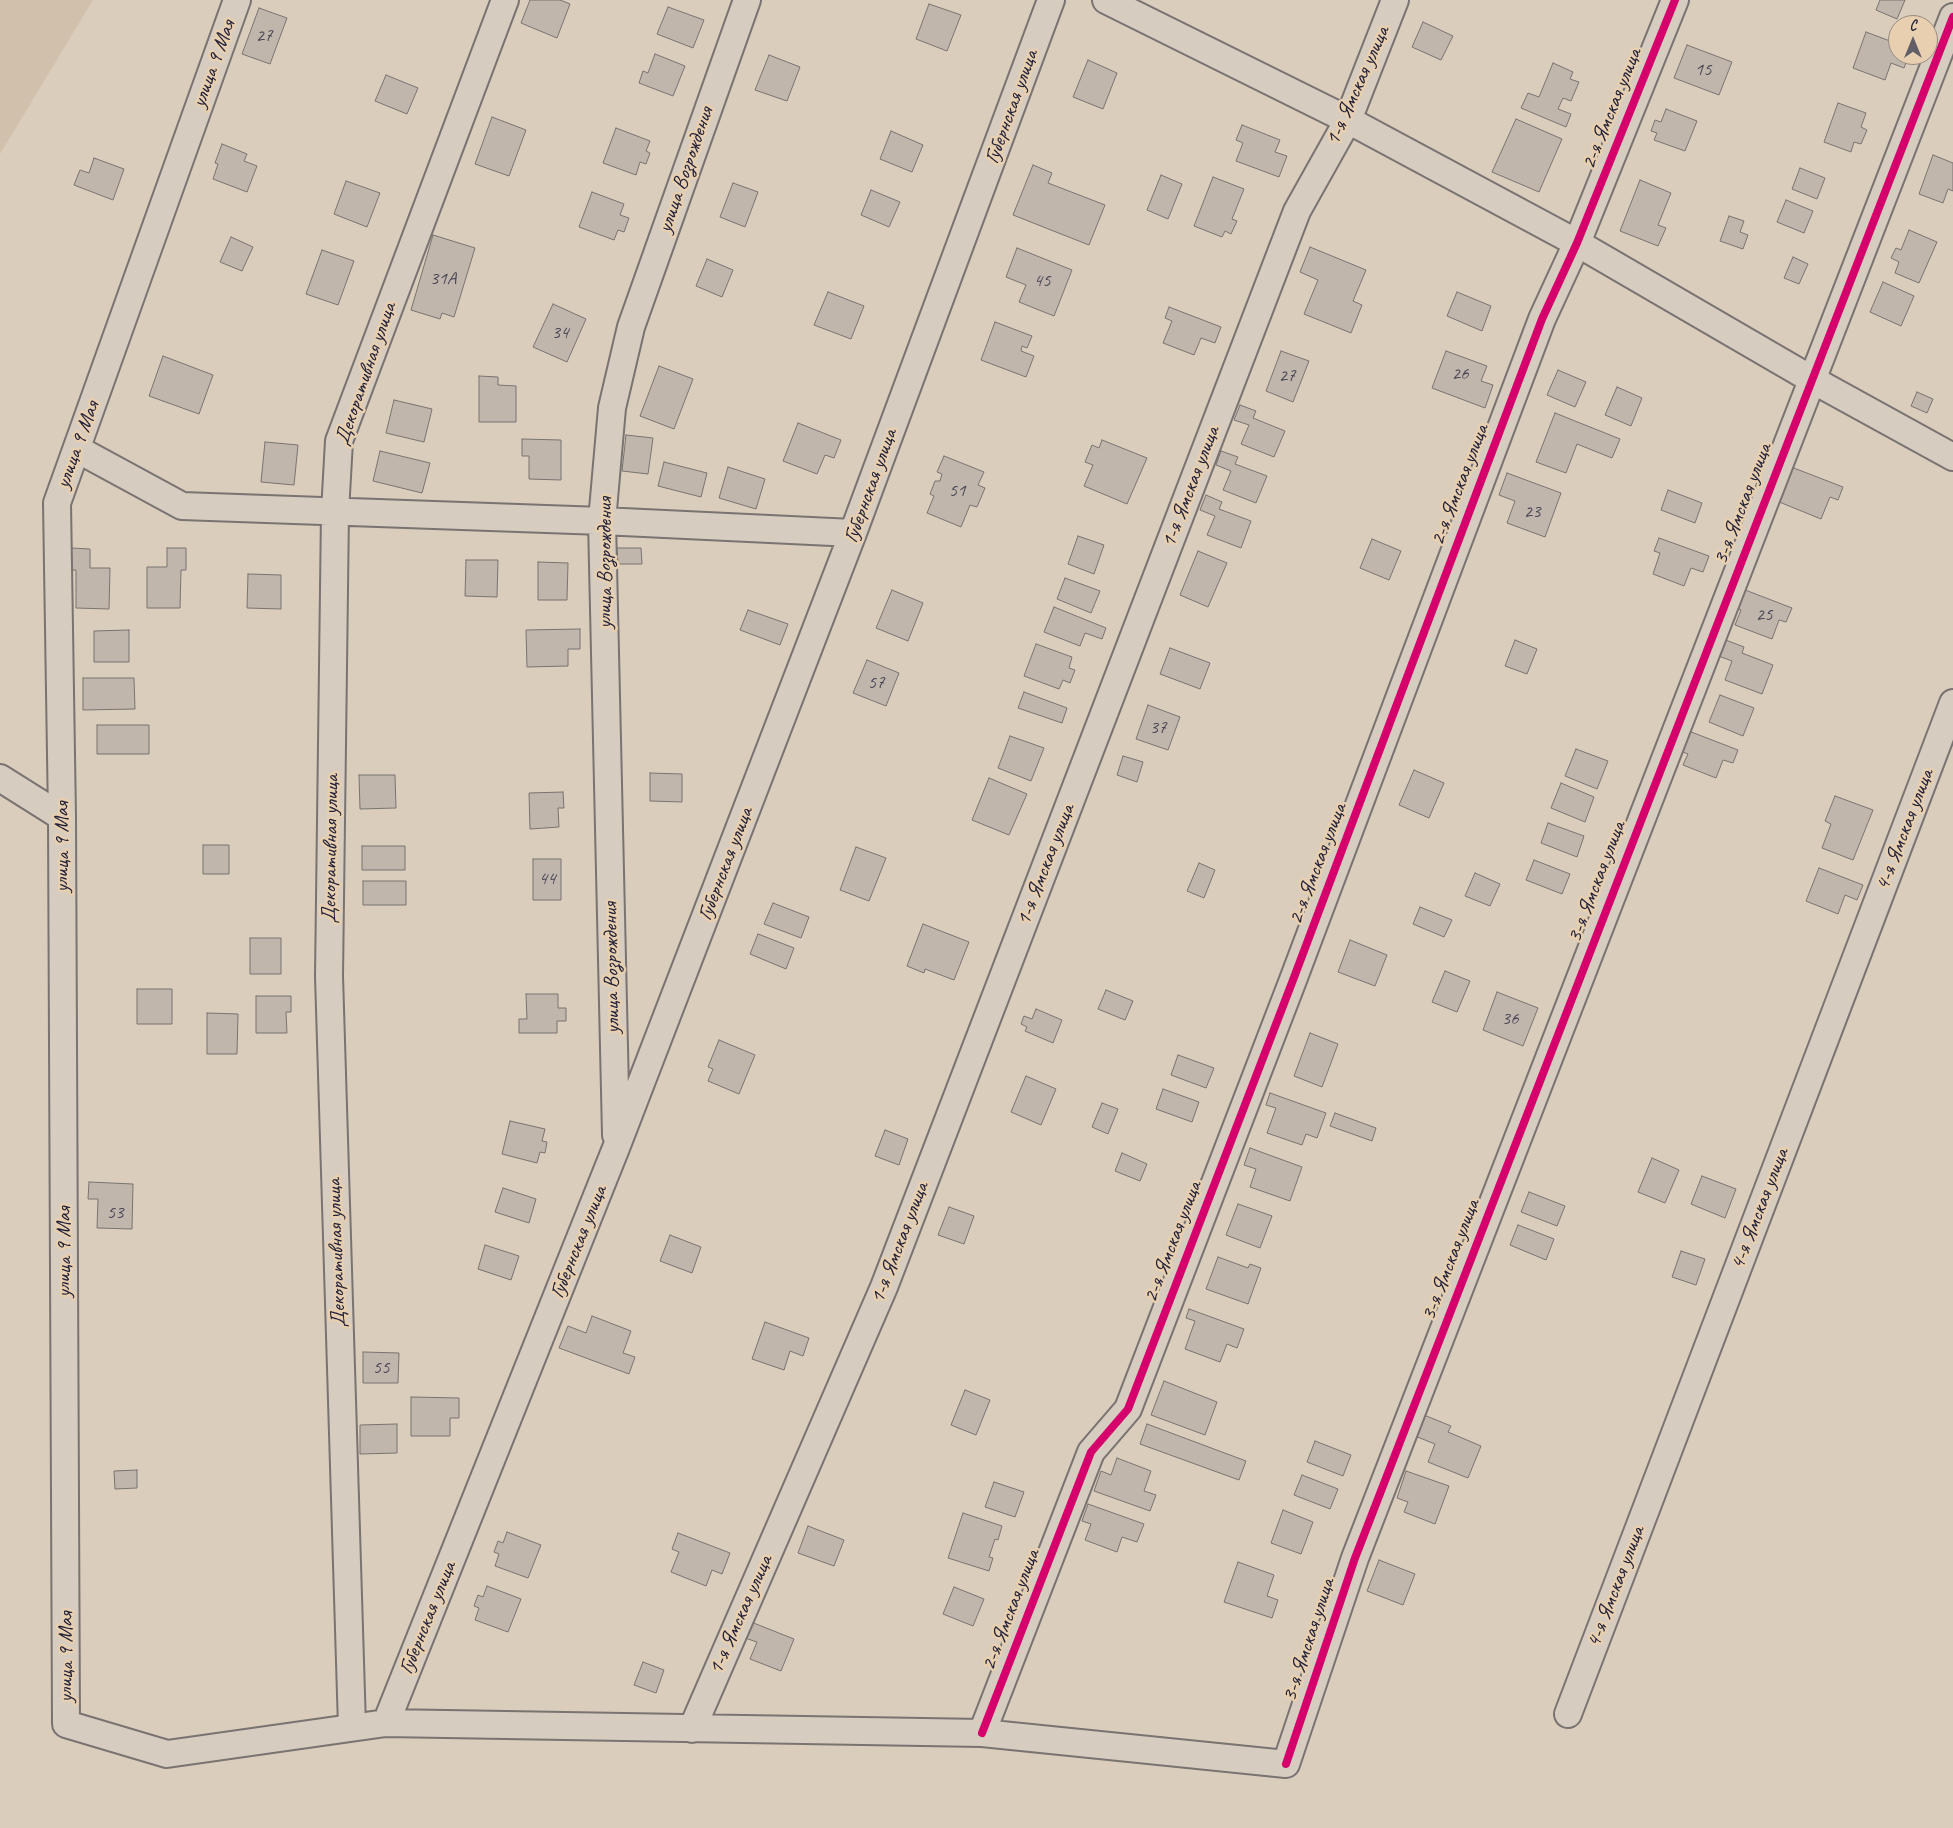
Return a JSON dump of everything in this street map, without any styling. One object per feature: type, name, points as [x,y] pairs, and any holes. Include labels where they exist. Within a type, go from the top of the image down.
[{"type":"street","name":"улица 9 Мая","points":[[237,0],[57,504],[62,817],[66,1724],[167,1754],[352,1727]]},
{"type":"street","name":"Декоративная улица","points":[[352,1727],[329,976],[335,512],[339,440],[505,0]]},
{"type":"street","name":"улица Возрождения","points":[[616,1148],[602,520],[612,408],[631,327],[747,0]]},
{"type":"street","name":"Губернская улица","points":[[386,1723],[616,1148],[853,534],[1051,0]]},
{"type":"street","points":[[1106,0],[1348,120],[1577,243],[1811,379],[1953,457]]},
{"type":"street","name":"1-я Ямская улица","points":[[692,1729],[884,1287],[1297,210],[1348,120],[1395,0]]},
{"type":"street","name":"2-я Ямская улица","points":[[982,1733],[1091,1452],[1128,1409],[1293,980],[1538,328],[1577,243],[1675,0]]},
{"type":"street","name":"3-я Ямская улица","points":[[982,1733],[1286,1764],[1358,1548],[1953,17]]},
{"type":"street","points":[[77,449],[182,506],[602,520],[853,534]]},
{"type":"street","name":"4-я Ямская улица","points":[[1568,1714],[1953,703]]},
{"type":"street","points":[[0,778],[62,817]]},
{"type":"street","points":[[352,1727],[386,1723],[982,1733]]},
{"type":"shaded area","points":[[0,0],[93,0],[0,154]]},
{"type":"building","points":[[530,0],[560,0],[570,4],[557,38],[521,23]]},
{"type":"building","points":[[1880,0],[1905,0],[1899,15],[1888,15],[1876,10]]},
{"type":"building","points":[[929,4],[961,15],[947,51],[916,39]]},
{"type":"building","points":[[668,7],[704,20],[693,48],[657,34]]},
{"type":"building","points":[[259,8],[287,18],[270,64],[242,54]]},
{"type":"building","points":[[1423,22],[1453,36],[1441,60],[1412,47]]},
{"type":"building","points":[[1866,32],[1888,40],[1888,65],[1890,65],[1885,80],[1853,68]]},
{"type":"building","points":[[1687,45],[1732,62],[1719,95],[1674,78]]},
{"type":"building","points":[[655,54],[685,66],[673,96],[639,83],[643,71],[648,73]]},
{"type":"building","points":[[769,55],[800,67],[787,101],[755,90]]},
{"type":"building","points":[[1088,60],[1117,73],[1103,109],[1073,97]]},
{"type":"building","points":[[1553,63],[1573,72],[1570,79],[1579,82],[1571,101],[1563,98],[1558,109],[1571,114],[1566,127],[1521,108],[1528,93],[1539,97]]},
{"type":"building","points":[[386,75],[418,88],[407,114],[375,101]]},
{"type":"building","points":[[1838,103],[1866,113],[1861,127],[1867,130],[1861,144],[1854,142],[1851,152],[1824,142]]},
{"type":"building","points":[[1666,109],[1697,121],[1685,151],[1654,140],[1657,133],[1651,131],[1655,120],[1661,122]]},
{"type":"building","points":[[492,117],[526,130],[509,176],[475,164]]},
{"type":"building","points":[[1516,119],[1562,139],[1539,192],[1492,172]]},
{"type":"building","points":[[1242,125],[1280,140],[1275,152],[1287,156],[1279,177],[1236,161],[1243,143],[1236,140]]},
{"type":"building","points":[[616,128],[650,141],[646,151],[650,153],[646,164],[640,162],[636,175],[603,163]]},
{"type":"building","points":[[891,131],[923,145],[912,172],[880,159]]},
{"type":"building","points":[[222,144],[247,154],[244,161],[257,166],[247,192],[213,179],[218,164],[215,163]]},
{"type":"building","points":[[1933,155],[1953,163],[1953,191],[1948,189],[1943,203],[1919,194]]},
{"type":"building","points":[[94,158],[124,169],[113,200],[74,185],[80,170],[89,173]]},
{"type":"building","points":[[1033,165],[1052,173],[1048,183],[1105,205],[1089,245],[1013,215]]},
{"type":"building","points":[[1800,168],[1825,178],[1817,199],[1792,189]]},
{"type":"building","points":[[1161,175],[1182,184],[1168,219],[1147,210]]},
{"type":"building","points":[[1213,177],[1244,189],[1232,219],[1237,221],[1231,234],[1225,231],[1222,237],[1194,226]]},
{"type":"building","points":[[1640,180],[1671,193],[1658,225],[1666,228],[1658,246],[1620,231]]},
{"type":"building","points":[[346,181],[380,193],[367,227],[334,214]]},
{"type":"building","points":[[733,183],[758,192],[745,227],[720,217]]},
{"type":"building","points":[[871,190],[900,202],[889,227],[861,215]]},
{"type":"building","points":[[592,192],[624,204],[620,215],[629,218],[624,232],[618,230],[614,240],[579,227]]},
{"type":"building","points":[[1786,200],[1813,211],[1804,233],[1777,222]]},
{"type":"building","points":[[1729,216],[1744,221],[1740,232],[1748,235],[1743,249],[1720,241]]},
{"type":"building","points":[[1909,230],[1937,242],[1919,283],[1895,273],[1899,262],[1891,258],[1896,248],[1901,250]]},
{"type":"building","points":[[433,235],[475,248],[454,317],[442,313],[440,319],[411,310]]},
{"type":"building","points":[[231,237],[253,247],[242,271],[220,262]]},
{"type":"building","points":[[1310,247],[1366,270],[1353,301],[1362,305],[1351,333],[1304,314],[1318,280],[1300,272]]},
{"type":"building","points":[[1017,248],[1072,270],[1054,316],[1019,302],[1026,285],[1006,277]]},
{"type":"building","points":[[322,250],[354,261],[338,305],[306,294]]},
{"type":"building","points":[[1793,257],[1808,264],[1799,284],[1784,278]]},
{"type":"building","points":[[707,259],[733,270],[722,297],[696,286]]},
{"type":"building","points":[[1883,282],[1914,296],[1901,326],[1870,312]]},
{"type":"building","points":[[828,292],[864,306],[851,339],[814,325]]},
{"type":"building","points":[[1457,292],[1491,306],[1482,331],[1447,316]]},
{"type":"building","points":[[553,304],[586,319],[567,362],[533,347]]},
{"type":"building","points":[[1169,307],[1221,327],[1215,343],[1201,338],[1194,355],[1163,343],[1172,321],[1165,318]]},
{"type":"building","points":[[995,322],[1032,336],[1027,348],[1022,346],[1021,351],[1034,356],[1026,377],[981,360]]},
{"type":"building","points":[[1281,351],[1309,361],[1293,402],[1266,391]]},
{"type":"building","points":[[1446,351],[1487,366],[1481,381],[1493,385],[1485,408],[1432,388]]},
{"type":"building","points":[[163,356],[213,375],[199,414],[149,396]]},
{"type":"building","points":[[659,366],[693,379],[674,429],[640,416]]},
{"type":"building","points":[[1558,370],[1586,382],[1575,407],[1547,395]]},
{"type":"building","points":[[479,376],[498,377],[498,385],[516,386],[516,422],[479,422]]},
{"type":"building","points":[[1617,387],[1642,398],[1631,426],[1605,415]]},
{"type":"building","points":[[1917,392],[1933,399],[1927,413],[1911,406]]},
{"type":"building","points":[[394,400],[432,409],[424,442],[386,433]]},
{"type":"building","points":[[1240,405],[1256,411],[1253,418],[1285,431],[1274,457],[1241,444],[1249,425],[1234,420]]},
{"type":"building","points":[[1555,413],[1620,439],[1612,458],[1577,444],[1566,473],[1536,462]]},
{"type":"building","points":[[798,423],[841,440],[834,458],[825,455],[817,474],[783,461]]},
{"type":"building","points":[[626,435],[653,438],[648,474],[622,471]]},
{"type":"building","points":[[522,439],[561,440],[561,480],[529,479],[529,456],[522,456]]},
{"type":"building","points":[[1102,440],[1147,458],[1127,504],[1084,486],[1093,465],[1085,462],[1092,445],[1099,448]]},
{"type":"building","points":[[265,442],[298,445],[294,485],[261,482]]},
{"type":"building","points":[[380,451],[430,463],[422,493],[373,481]]},
{"type":"building","points":[[1221,451],[1238,457],[1235,464],[1267,476],[1256,503],[1223,490],[1231,471],[1216,465]]},
{"type":"building","points":[[944,456],[984,472],[978,485],[985,488],[977,507],[970,505],[961,527],[927,513],[934,496],[930,494],[935,481],[940,481],[942,474],[937,472]]},
{"type":"building","points":[[664,462],[707,473],[701,497],[658,486]]},
{"type":"building","points":[[1786,465],[1843,487],[1838,500],[1830,497],[1821,519],[1772,499]]},
{"type":"building","points":[[728,467],[765,479],[756,509],[719,498]]},
{"type":"building","points":[[1507,473],[1561,493],[1545,537],[1507,523],[1515,501],[1499,495]]},
{"type":"building","points":[[1668,490],[1702,503],[1695,523],[1661,510]]},
{"type":"building","points":[[1206,495],[1222,502],[1219,509],[1251,521],[1241,548],[1207,535],[1215,516],[1200,510]]},
{"type":"building","points":[[1078,536],[1104,545],[1094,574],[1068,564]]},
{"type":"building","points":[[1659,538],[1709,556],[1703,572],[1691,568],[1684,586],[1653,574],[1660,553],[1654,551]]},
{"type":"building","points":[[1372,539],[1401,551],[1389,580],[1360,568]]},
{"type":"building","points":[[71,548],[90,549],[90,568],[110,568],[109,609],[76,608],[76,570],[71,570]]},
{"type":"building","points":[[167,548],[186,548],[186,570],[181,570],[180,608],[147,608],[147,567],[167,567]]},
{"type":"building","points":[[617,548],[641,548],[642,564],[618,564]]},
{"type":"building","points":[[1198,551],[1227,563],[1208,607],[1180,595]]},
{"type":"building","points":[[466,560],[498,560],[497,597],[465,596]]},
{"type":"building","points":[[538,562],[568,563],[567,600],[538,600]]},
{"type":"building","points":[[248,574],[281,575],[281,609],[247,608]]},
{"type":"building","points":[[1065,578],[1100,591],[1091,613],[1057,599]]},
{"type":"building","points":[[1740,588],[1792,608],[1786,622],[1779,620],[1772,639],[1735,625],[1741,610],[1733,607]]},
{"type":"building","points":[[892,590],[923,603],[908,641],[876,628]]},
{"type":"building","points":[[1054,607],[1106,628],[1102,639],[1085,633],[1080,646],[1044,632]]},
{"type":"building","points":[[748,610],[788,624],[780,645],[740,630]]},
{"type":"building","points":[[580,629],[580,649],[568,649],[568,666],[527,667],[526,630]]},
{"type":"building","points":[[129,630],[129,662],[94,662],[94,631]]},
{"type":"building","points":[[1723,639],[1744,647],[1742,653],[1773,665],[1762,694],[1725,680],[1732,661],[1716,655]]},
{"type":"building","points":[[1515,640],[1537,649],[1527,674],[1505,666]]},
{"type":"building","points":[[1036,644],[1072,657],[1069,668],[1075,670],[1070,683],[1063,680],[1059,689],[1024,676]]},
{"type":"building","points":[[1170,648],[1210,663],[1200,689],[1160,674]]},
{"type":"building","points":[[867,660],[899,673],[886,706],[853,693]]},
{"type":"building","points":[[83,678],[134,678],[135,709],[83,710]]},
{"type":"building","points":[[1024,692],[1067,708],[1062,723],[1018,708]]},
{"type":"building","points":[[1720,695],[1754,708],[1743,736],[1709,722]]},
{"type":"building","points":[[1148,705],[1180,717],[1168,750],[1136,739]]},
{"type":"building","points":[[97,725],[149,725],[149,754],[97,754]]},
{"type":"building","points":[[1686,730],[1738,750],[1733,763],[1723,760],[1716,778],[1683,765],[1688,754],[1678,750]]},
{"type":"building","points":[[1010,736],[1044,748],[1031,781],[998,768]]},
{"type":"building","points":[[1576,749],[1608,761],[1597,789],[1565,776]]},
{"type":"building","points":[[1123,756],[1143,762],[1137,782],[1117,775]]},
{"type":"building","points":[[1414,770],[1444,783],[1429,818],[1399,805]]},
{"type":"building","points":[[650,773],[682,774],[682,802],[650,801]]},
{"type":"building","points":[[359,775],[395,775],[396,808],[360,809]]},
{"type":"building","points":[[989,778],[1027,794],[1009,835],[972,820]]},
{"type":"building","points":[[1561,783],[1594,797],[1585,822],[1551,808]]},
{"type":"building","points":[[563,792],[564,808],[558,808],[559,827],[530,829],[529,793]]},
{"type":"building","points":[[1835,796],[1873,810],[1853,860],[1822,848],[1831,824],[1825,821]]},
{"type":"building","points":[[1548,823],[1584,836],[1577,857],[1541,843]]},
{"type":"building","points":[[203,845],[229,845],[229,874],[203,874]]},
{"type":"building","points":[[362,846],[405,846],[405,870],[362,870]]},
{"type":"building","points":[[856,847],[886,858],[869,901],[840,890]]},
{"type":"building","points":[[533,859],[561,859],[561,900],[533,900]]},
{"type":"building","points":[[1534,860],[1570,874],[1562,894],[1526,880]]},
{"type":"building","points":[[1199,863],[1215,870],[1204,898],[1187,891]]},
{"type":"building","points":[[1819,868],[1863,885],[1857,900],[1845,895],[1838,914],[1806,901]]},
{"type":"building","points":[[1475,873],[1500,884],[1490,906],[1465,896]]},
{"type":"building","points":[[363,881],[406,881],[406,905],[363,905]]},
{"type":"building","points":[[773,903],[809,917],[801,938],[764,924]]},
{"type":"building","points":[[1420,907],[1452,920],[1444,937],[1413,924]]},
{"type":"building","points":[[923,924],[969,942],[954,980],[925,969],[924,973],[907,966]]},
{"type":"building","points":[[758,934],[794,948],[786,969],[750,954]]},
{"type":"building","points":[[250,938],[281,938],[281,974],[250,974]]},
{"type":"building","points":[[1350,940],[1387,955],[1375,986],[1338,972]]},
{"type":"building","points":[[1445,971],[1470,981],[1457,1012],[1432,1002]]},
{"type":"building","points":[[137,989],[172,989],[172,1024],[137,1024]]},
{"type":"building","points":[[1106,990],[1133,1001],[1125,1020],[1098,1009]]},
{"type":"building","points":[[1497,992],[1538,1008],[1523,1046],[1483,1030]]},
{"type":"building","points":[[526,994],[558,994],[558,1008],[566,1008],[566,1021],[557,1021],[557,1033],[519,1033],[519,1019],[527,1019]]},
{"type":"building","points":[[256,996],[291,996],[291,1012],[286,1012],[287,1033],[256,1033]]},
{"type":"building","points":[[1036,1009],[1062,1020],[1053,1043],[1025,1031],[1027,1027],[1021,1024],[1024,1016],[1032,1019]]},
{"type":"building","points":[[207,1013],[238,1014],[237,1054],[207,1054]]},
{"type":"building","points":[[1310,1033],[1338,1044],[1322,1087],[1294,1076]]},
{"type":"building","points":[[719,1040],[755,1055],[739,1094],[708,1081],[713,1069],[708,1067]]},
{"type":"building","points":[[1178,1055],[1214,1068],[1206,1088],[1171,1075]]},
{"type":"building","points":[[1026,1076],[1056,1089],[1041,1125],[1011,1112]]},
{"type":"building","points":[[1163,1089],[1199,1102],[1192,1122],[1156,1109]]},
{"type":"building","points":[[1270,1093],[1326,1113],[1317,1138],[1306,1134],[1302,1145],[1267,1133],[1276,1108],[1266,1105]]},
{"type":"building","points":[[1102,1103],[1118,1109],[1108,1134],[1092,1127]]},
{"type":"building","points":[[1335,1113],[1376,1128],[1372,1141],[1330,1126]]},
{"type":"building","points":[[510,1121],[545,1129],[542,1141],[547,1142],[545,1153],[540,1152],[537,1163],[502,1154]]},
{"type":"building","points":[[885,1130],[908,1139],[899,1165],[875,1156]]},
{"type":"building","points":[[1250,1148],[1302,1167],[1290,1201],[1250,1187],[1256,1169],[1244,1165]]},
{"type":"building","points":[[1122,1153],[1147,1164],[1140,1181],[1115,1171]]},
{"type":"building","points":[[1652,1158],[1679,1170],[1665,1203],[1638,1192]]},
{"type":"building","points":[[1702,1176],[1736,1189],[1725,1218],[1691,1204]]},
{"type":"building","points":[[89,1182],[133,1184],[132,1229],[97,1228],[98,1199],[88,1199]]},
{"type":"building","points":[[503,1188],[536,1199],[529,1223],[495,1212]]},
{"type":"building","points":[[1529,1192],[1565,1206],[1557,1226],[1521,1212]]},
{"type":"building","points":[[1238,1204],[1272,1216],[1260,1248],[1226,1235]]},
{"type":"building","points":[[949,1207],[974,1216],[964,1244],[938,1235]]},
{"type":"building","points":[[1518,1225],[1554,1239],[1546,1260],[1510,1245]]},
{"type":"building","points":[[670,1235],[701,1247],[692,1273],[660,1261]]},
{"type":"building","points":[[485,1245],[519,1256],[511,1280],[478,1269]]},
{"type":"building","points":[[1681,1251],[1705,1259],[1696,1285],[1672,1277]]},
{"type":"building","points":[[1218,1257],[1248,1268],[1250,1264],[1261,1268],[1248,1304],[1206,1289]]},
{"type":"building","points":[[1189,1309],[1244,1329],[1237,1348],[1227,1344],[1220,1362],[1185,1349],[1195,1321],[1186,1318]]},
{"type":"building","points":[[592,1316],[631,1331],[623,1353],[635,1357],[629,1374],[559,1348],[568,1326],[586,1333]]},
{"type":"building","points":[[765,1322],[809,1338],[803,1356],[790,1351],[784,1370],[752,1359]]},
{"type":"building","points":[[363,1352],[399,1353],[398,1383],[363,1383]]},
{"type":"building","points":[[1164,1381],[1217,1402],[1205,1435],[1151,1415]]},
{"type":"building","points":[[965,1390],[990,1400],[976,1435],[951,1425]]},
{"type":"building","points":[[411,1397],[459,1398],[459,1418],[450,1418],[450,1436],[411,1436]]},
{"type":"building","points":[[1424,1415],[1451,1426],[1448,1432],[1481,1446],[1468,1478],[1428,1462],[1435,1444],[1415,1436]]},
{"type":"building","points":[[397,1424],[397,1453],[360,1454],[360,1425]]},
{"type":"building","points":[[1147,1424],[1246,1461],[1239,1480],[1140,1444]]},
{"type":"building","points":[[1315,1441],[1351,1455],[1343,1476],[1307,1462]]},
{"type":"building","points":[[1117,1458],[1151,1471],[1144,1491],[1156,1495],[1150,1511],[1094,1491],[1101,1471],[1111,1475]]},
{"type":"building","points":[[137,1470],[137,1488],[115,1489],[114,1471]]},
{"type":"building","points":[[1406,1471],[1449,1486],[1435,1524],[1404,1512],[1408,1502],[1397,1498]]},
{"type":"building","points":[[1302,1475],[1338,1489],[1330,1509],[1294,1495]]},
{"type":"building","points":[[994,1482],[1024,1492],[1015,1517],[985,1507]]},
{"type":"building","points":[[1088,1504],[1144,1524],[1137,1542],[1122,1537],[1117,1552],[1085,1540],[1091,1524],[1082,1521]]},
{"type":"building","points":[[1283,1510],[1313,1522],[1301,1554],[1271,1543]]},
{"type":"building","points":[[963,1513],[1002,1526],[998,1540],[995,1539],[989,1557],[993,1558],[989,1571],[948,1558]]},
{"type":"building","points":[[808,1526],[844,1540],[834,1566],[798,1553]]},
{"type":"building","points":[[507,1532],[541,1545],[528,1578],[495,1566],[499,1554],[494,1552],[498,1541],[503,1543]]},
{"type":"building","points":[[678,1533],[730,1553],[722,1574],[712,1570],[706,1586],[671,1572],[679,1552],[672,1549]]},
{"type":"building","points":[[1379,1560],[1415,1574],[1403,1605],[1367,1591]]},
{"type":"building","points":[[1238,1562],[1274,1575],[1267,1596],[1278,1600],[1272,1618],[1224,1602]]},
{"type":"building","points":[[487,1586],[521,1599],[508,1632],[475,1620],[479,1608],[474,1606],[478,1595],[483,1597]]},
{"type":"building","points":[[954,1587],[984,1599],[973,1626],[943,1614]]},
{"type":"building","points":[[751,1622],[794,1639],[781,1671],[750,1659],[757,1642],[745,1638]]},
{"type":"building","points":[[643,1662],[664,1670],[656,1693],[634,1685]]},
{"type":"cycle path","points":[[982,1733],[1091,1452],[1128,1409],[1293,980],[1542,319],[1577,243],[1675,0]]},
{"type":"cycle path","points":[[1286,1764],[1355,1558],[1953,17]]}]
